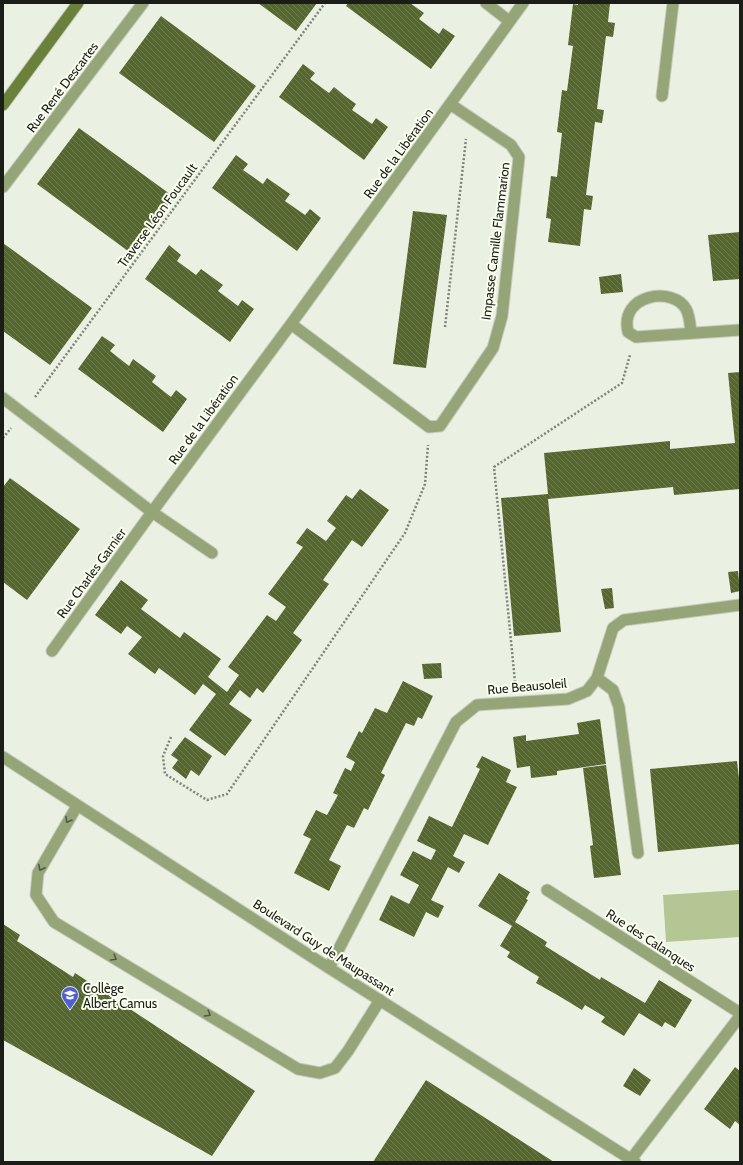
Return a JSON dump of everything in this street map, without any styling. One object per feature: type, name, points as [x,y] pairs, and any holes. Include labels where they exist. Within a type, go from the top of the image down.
[{"type":"main road","points":[[3,105],[78,3]]},
{"type":"street","name":"Rue René Descartes","points":[[3,187],[143,3]]},
{"type":"street","points":[[486,3],[509,21],[523,3]]},
{"type":"street","points":[[662,96],[673,3]]},
{"type":"street","name":"Rue de la Libération","points":[[152,512],[291,324],[509,21]]},
{"type":"street","name":"Impasse Camille Flammarion","points":[[429,427],[440,426],[493,348],[502,316],[519,157],[511,145],[450,104]]},
{"type":"street","points":[[691,333],[690,318],[686,309],[680,301],[671,298],[659,296],[645,299],[634,305],[628,315],[628,332],[636,337],[740,330]]},
{"type":"street","points":[[291,324],[429,427]]},
{"type":"street","points":[[3,398],[152,512],[212,553]]},
{"type":"street","name":"Rue Charles Garnier","points":[[52,651],[152,512]]},
{"type":"street","name":"Rue Beausoleil","points":[[329,968],[456,722],[477,705],[568,699],[587,691],[597,678],[613,628],[624,620],[740,605]]},
{"type":"street","points":[[597,678],[613,690],[619,707],[638,854]]},
{"type":"street","name":"Boulevard Guy de Maupassant","points":[[3,757],[631,1161]]},
{"type":"street","points":[[77,806],[38,872],[36,895],[54,922],[298,1069],[320,1073],[335,1068],[348,1051],[380,1000]]},
{"type":"street","name":"Rue des Calanques","points":[[548,890],[740,1015],[631,1161]]},
{"type":"path","name":"Traverse Léon Foucault","points":[[3,438],[23,413],[325,3]]},
{"type":"path","points":[[445,327],[466,133],[475,121]]},
{"type":"path","points":[[517,702],[494,467],[622,383],[636,337]]},
{"type":"path","points":[[171,736],[163,756],[165,774],[207,800],[227,794],[405,533],[425,484],[429,427]]},
{"type":"green space","points":[[739,890],[740,937],[666,942],[663,895]]},
{"type":"building","points":[[258,3],[317,3],[296,31]]},
{"type":"building","points":[[348,3],[410,3],[424,13],[419,19],[439,34],[443,28],[455,36],[431,69],[346,6]]},
{"type":"building","points":[[578,3],[610,3],[608,22],[615,23],[613,37],[606,36],[597,109],[604,110],[602,123],[595,122],[586,195],[593,196],[591,210],[584,209],[580,246],[548,242],[551,219],[546,218],[551,176],[557,177],[562,133],[557,132],[562,90],[567,91],[573,46],[568,45],[573,4],[578,5]]},
{"type":"building","points":[[161,16],[256,86],[214,142],[119,73]]},
{"type":"building","points":[[303,64],[315,73],[310,79],[329,93],[334,87],[356,104],[352,110],[372,124],[376,118],[388,127],[364,160],[279,97]]},
{"type":"building","points":[[79,128],[174,197],[132,254],[37,184]]},
{"type":"building","points":[[236,155],[248,164],[243,170],[263,184],[267,178],[290,194],[285,201],[305,215],[310,209],[321,218],[297,251],[212,188]]},
{"type":"building","points":[[413,211],[447,215],[426,368],[393,364]]},
{"type":"building","points":[[740,232],[740,279],[713,281],[708,235]]},
{"type":"building","points":[[3,243],[92,308],[50,365],[3,331]]},
{"type":"building","points":[[169,245],[181,255],[177,261],[196,275],[201,269],[223,285],[218,291],[238,306],[242,300],[254,309],[230,342],[145,279]]},
{"type":"building","points":[[621,274],[623,292],[601,294],[599,277]]},
{"type":"building","points":[[102,336],[115,345],[110,351],[129,366],[133,359],[156,376],[152,382],[171,397],[176,390],[187,399],[163,432],[78,369]]},
{"type":"building","points":[[740,372],[740,489],[674,495],[673,487],[548,499],[561,632],[514,636],[501,498],[548,494],[544,453],[670,441],[670,449],[735,443],[728,373]]},
{"type":"building","points":[[10,478],[80,529],[27,600],[3,582],[3,487]]},
{"type":"building","points":[[360,489],[389,510],[362,547],[352,540],[323,580],[329,584],[293,633],[302,640],[263,693],[257,688],[250,698],[240,690],[229,704],[252,720],[225,756],[189,730],[216,694],[203,684],[195,695],[159,668],[155,674],[128,654],[142,637],[127,626],[121,634],[95,615],[121,580],[148,600],[141,609],[180,638],[184,632],[221,659],[208,677],[227,692],[239,675],[228,667],[267,615],[276,621],[286,607],[268,594],[303,547],[296,543],[307,528],[326,541],[336,528],[327,521],[346,495],[352,499]]},
{"type":"building","points":[[738,571],[740,591],[731,593],[728,572]]},
{"type":"building","points":[[612,588],[614,608],[605,609],[601,589]]},
{"type":"building","points":[[441,663],[442,678],[424,679],[422,664]]},
{"type":"building","points":[[403,681],[433,696],[422,719],[418,717],[414,726],[406,723],[381,773],[385,775],[368,810],[364,808],[354,828],[347,825],[329,860],[341,866],[329,891],[294,873],[311,839],[303,835],[316,810],[327,815],[338,795],[333,793],[345,768],[351,771],[355,762],[346,757],[359,731],[362,733],[375,708],[387,713]]},
{"type":"building","points":[[600,719],[606,764],[557,771],[557,775],[531,778],[530,766],[517,768],[513,737],[526,735],[526,741],[579,734],[577,723]]},
{"type":"building","points":[[185,737],[212,756],[199,776],[191,770],[186,779],[172,768],[178,760],[171,755]]},
{"type":"building","points":[[482,756],[511,770],[506,782],[517,787],[488,845],[464,834],[453,856],[465,862],[459,873],[448,867],[431,900],[444,906],[438,918],[426,912],[414,937],[379,920],[391,895],[409,904],[419,885],[400,875],[413,851],[431,860],[436,850],[417,841],[429,816],[452,827],[480,769],[476,767]]},
{"type":"building","points":[[737,761],[740,787],[740,844],[658,852],[650,769]]},
{"type":"building","points":[[606,765],[621,875],[594,878],[590,846],[593,845],[583,768]]},
{"type":"building","points":[[499,873],[530,892],[526,899],[528,900],[515,922],[547,942],[545,946],[600,980],[601,977],[645,1003],[659,980],[692,1000],[675,1028],[665,1022],[662,1027],[639,1013],[624,1036],[601,1022],[605,1017],[585,1005],[582,1010],[536,983],[539,977],[507,957],[510,952],[500,946],[512,926],[478,906]]},
{"type":"building","points":[[3,924],[20,935],[17,941],[73,977],[75,973],[255,1091],[212,1156],[3,1040]]},
{"type":"building","points":[[735,1067],[740,1071],[740,1125],[735,1121],[730,1129],[704,1109]]},
{"type":"building","points":[[634,1068],[651,1080],[640,1096],[623,1086]]},
{"type":"building","points":[[426,1080],[554,1162],[373,1162]]},
{"type":"place","name":"Collège Albert Camus","points":[[70,1010]]}]
